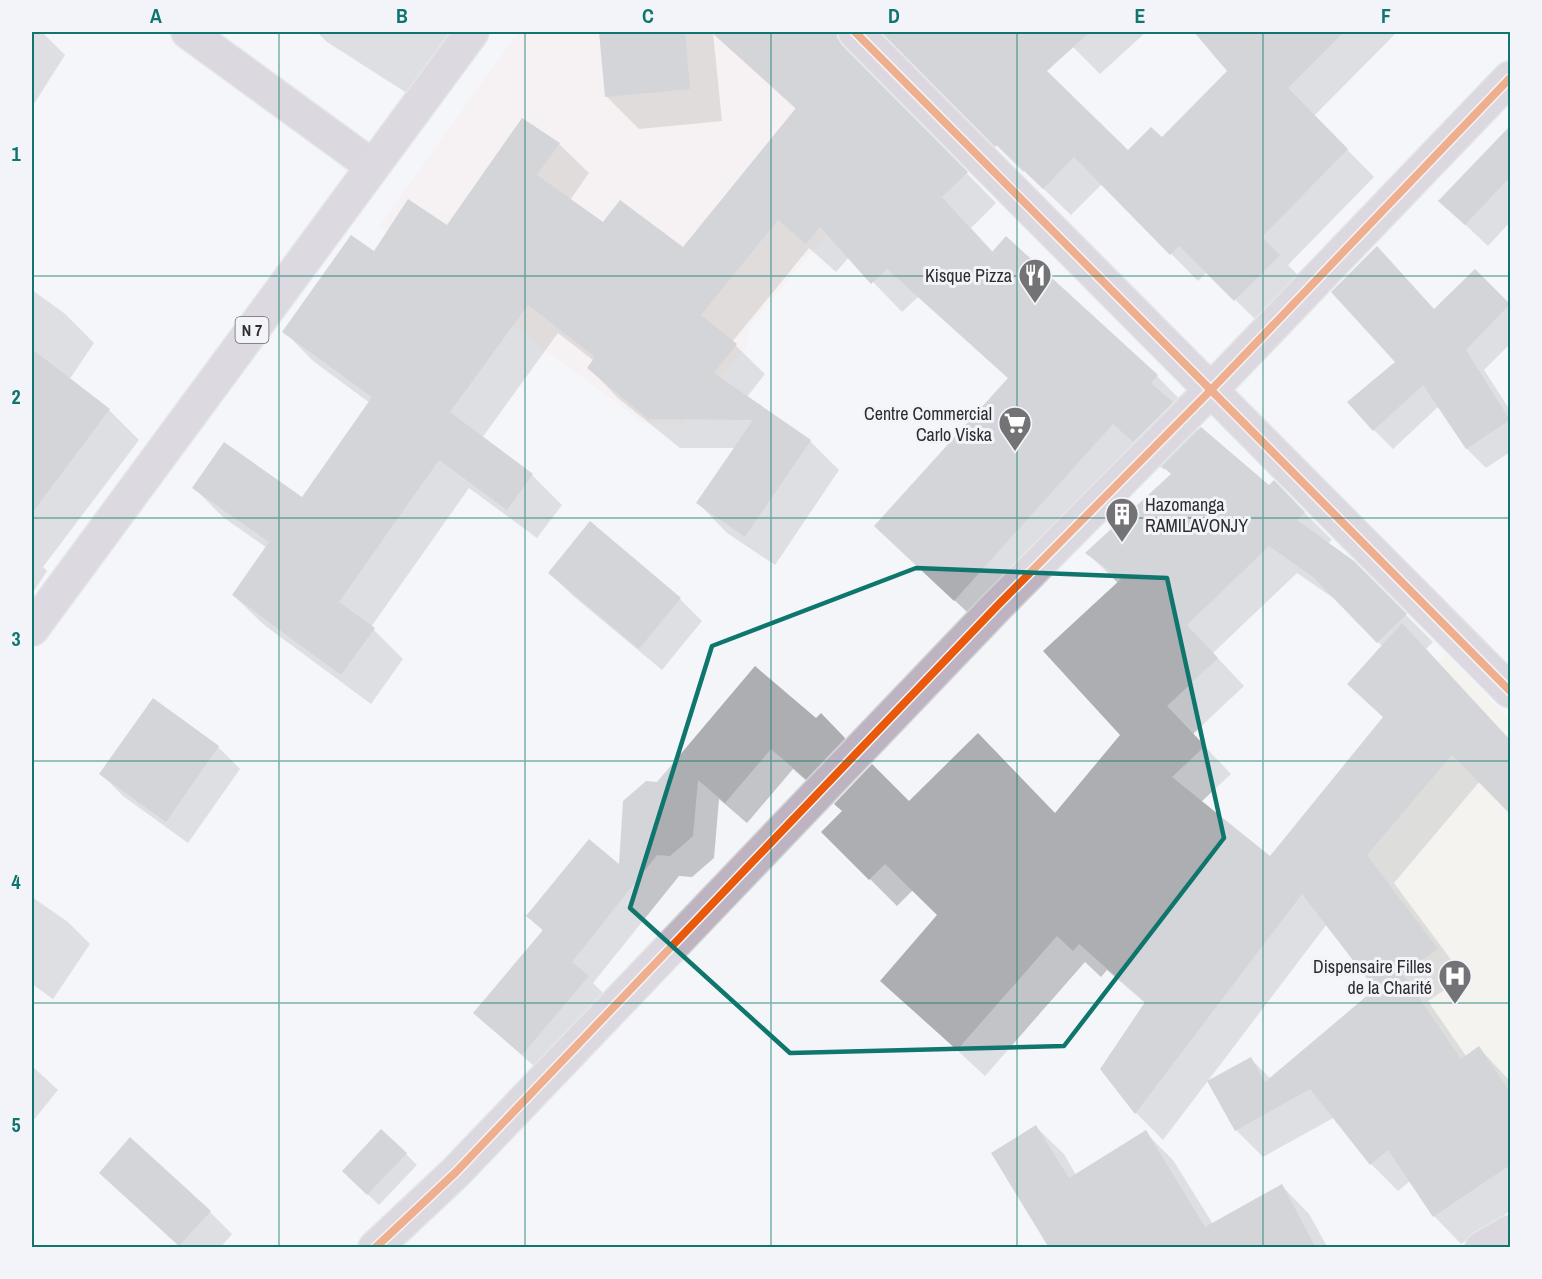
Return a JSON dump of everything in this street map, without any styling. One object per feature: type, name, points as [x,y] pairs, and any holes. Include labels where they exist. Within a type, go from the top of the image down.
[{"type":"main road","name":"N 7","points":[[32,629],[472,32]]},
{"type":"street","points":[[188,32],[372,166]]},
{"type":"street","points":[[855,32],[1510,691]]},
{"type":"street","points":[[375,1248],[456,1172],[999,604],[1211,390],[1510,78]]},
{"type":"street","points":[[1482,1248],[1510,1232]]},
{"type":"highlighted area","points":[[916,568],[1167,578],[1224,838],[1064,1046],[790,1053],[630,908],[712,646]]},
{"type":"shaded area","points":[[518,32],[791,32],[904,142],[750,325],[746,348],[682,424],[644,423],[379,227]]},
{"type":"shaded area","name":"Dispensaire Filles de la Charité","points":[[1446,654],[1510,720],[1510,1170],[1287,839]]},
{"type":"building","points":[[599,32],[685,32],[690,89],[605,97]]},
{"type":"building","points":[[711,32],[837,32],[842,45],[968,172],[942,197],[992,252],[1006,236],[1158,375],[1151,383],[1173,402],[1133,442],[1113,424],[954,601],[874,526],[1008,378],[887,269],[871,284],[820,227],[806,244],[778,220],[701,315],[737,344],[714,373],[811,440],[745,537],[696,503],[753,420],[648,419],[587,368],[595,357],[528,305],[450,412],[533,474],[507,510],[439,460],[339,602],[375,628],[341,675],[232,595],[269,542],[192,488],[224,442],[302,497],[372,397],[282,332],[351,235],[374,251],[408,199],[447,225],[522,118],[560,143],[537,175],[603,222],[620,200],[683,247],[796,108]]},
{"type":"building","points":[[881,32],[1090,32],[1047,71],[1128,150],[1151,127],[1162,137],[1227,71],[1194,32],[1344,32],[1288,88],[1348,149],[1262,237],[1280,255],[1234,301],[1179,246],[1170,255],[1074,157],[1043,189],[997,145],[995,147]]},
{"type":"building","points":[[1510,126],[1510,177],[1465,225],[1438,201]]},
{"type":"building","points":[[1377,246],[1434,309],[1475,269],[1510,304],[1466,350],[1510,420],[1466,449],[1423,385],[1373,431],[1347,402],[1395,362],[1331,292]]},
{"type":"building","points":[[32,349],[110,409],[32,513]]},
{"type":"building","points":[[1201,427],[1269,485],[1274,480],[1305,512],[1297,520],[1354,561],[1407,614],[1377,643],[1313,577],[1269,546],[1187,625],[1218,658],[1167,706],[1205,746],[1172,777],[1270,856],[1383,717],[1347,684],[1402,623],[1510,740],[1510,814],[1452,755],[1367,855],[1438,949],[1402,973],[1461,1059],[1479,1046],[1510,1092],[1510,1165],[1433,1217],[1388,1150],[1370,1165],[1310,1089],[1235,1131],[1207,1081],[1251,1057],[1265,1082],[1375,989],[1302,894],[1135,1114],[1100,1069],[1145,1002],[1079,944],[1073,951],[1057,936],[957,1050],[880,981],[937,915],[885,864],[869,880],[821,832],[842,811],[834,804],[872,764],[909,801],[978,733],[1055,813],[1120,735],[1043,651],[1121,579],[1085,553],[1171,474],[1162,466]]},
{"type":"building","points":[[590,521],[681,598],[639,649],[548,573]]},
{"type":"building","points":[[755,666],[816,718],[821,713],[845,738],[806,779],[771,749],[725,803],[698,780],[693,836],[670,856],[657,855],[572,962],[589,976],[522,1055],[473,1013],[543,930],[526,916],[589,839],[619,864],[623,801],[646,781],[657,782]]},
{"type":"building","points":[[153,698],[219,746],[166,822],[99,774]]},
{"type":"building","points":[[1036,1125],[1069,1178],[1146,1130],[1205,1227],[1282,1184],[1316,1248],[1049,1248],[991,1153]]},
{"type":"building","points":[[381,1129],[407,1153],[367,1195],[342,1171]]},
{"type":"building","points":[[130,1137],[211,1211],[179,1246],[99,1173]]},
{"type":"cycle path","points":[[855,32],[1510,691]]},
{"type":"cycle path","points":[[375,1248],[456,1172],[999,604],[1211,390],[1510,78]]},
{"type":"place","name":"Kisque Pizza","points":[[1035,304]]},
{"type":"place","name":"Centre Commercial Carlo Viska","points":[[1015,452]]},
{"type":"place","name":"Hazomanga RAMILAVONJY","points":[[1122,543]]},
{"type":"place","name":"Dispensaire Filles de la Charité","points":[[1455,1005]]}]
